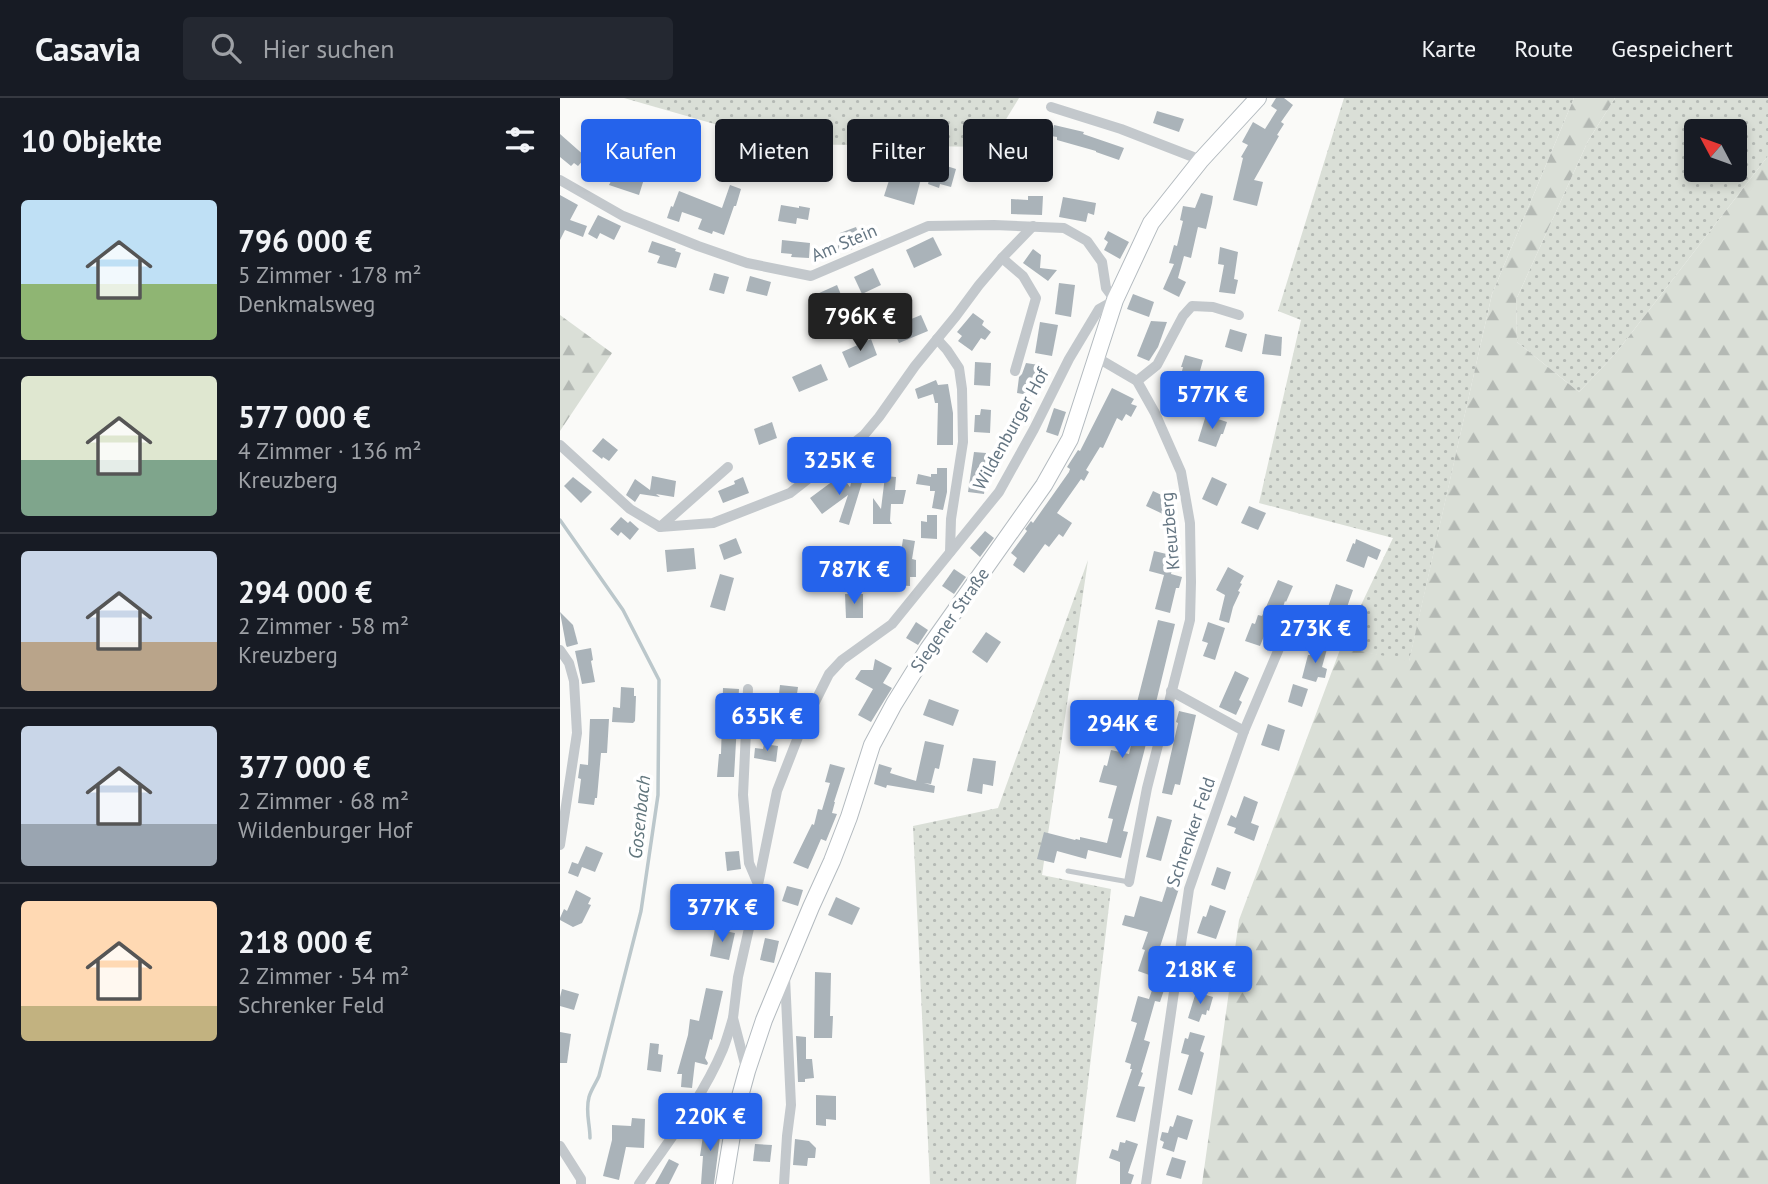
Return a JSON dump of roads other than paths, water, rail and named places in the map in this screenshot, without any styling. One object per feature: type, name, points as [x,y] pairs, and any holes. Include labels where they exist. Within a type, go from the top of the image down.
[{"type":"main road","name":"Siegener Straße","points":[[724,1184],[736,1111],[764,1020],[832,861],[872,745],[928,649],[1044,485],[1070,439],[1115,300],[1151,223],[1201,160],[1258,98]]},
{"type":"street","points":[[1051,107],[1121,129],[1201,160]]},
{"type":"street","name":"Am Stein","points":[[560,180],[623,216],[698,246],[747,263],[811,276],[928,226],[1064,228],[1087,242],[1102,262],[1106,288],[1115,300]]},
{"type":"street","points":[[560,445],[630,509],[660,527],[713,523],[790,493],[864,435],[979,285],[1034,226]]},
{"type":"street","points":[[1002,258],[1024,276],[1036,299],[1015,371]]},
{"type":"street","name":"Wildenburger Hof","points":[[639,1184],[679,1126],[723,1049],[733,1018],[738,977],[777,791],[800,732],[829,674],[842,660],[892,624],[999,492],[1069,359],[1099,309],[1115,300]]},
{"type":"street","points":[[1096,357],[1137,380],[1157,365],[1183,316],[1192,306],[1213,307],[1239,315]]},
{"type":"street","points":[[937,339],[959,368],[962,389],[963,442],[951,519],[950,552]]},
{"type":"street","name":"Kreuzberg","points":[[1129,881],[1147,788],[1190,620],[1191,582],[1190,523],[1181,472],[1137,380]]},
{"type":"street","points":[[660,527],[729,467]]},
{"type":"street","name":"Schrenker Feld","points":[[1146,1184],[1189,889],[1244,731],[1289,625]]},
{"type":"street","points":[[560,650],[569,663],[574,681],[577,733],[560,845]]},
{"type":"street","points":[[748,689],[743,795],[750,863],[758,884]]},
{"type":"street","points":[[1171,691],[1244,731]]},
{"type":"street","points":[[784,971],[791,1105],[784,1184]]},
{"type":"street","name":"Wildenburger Hof","points":[[733,1018],[747,1071]]},
{"type":"street","points":[[560,1146],[581,1179],[581,1184]]},
{"type":"lane","points":[[1068,871],[1129,881]]},
{"type":"waterway","name":"Gosenbach","points":[[560,520],[623,610],[659,680],[658,795],[641,911],[599,1076],[589,1097],[590,1138]]}]
